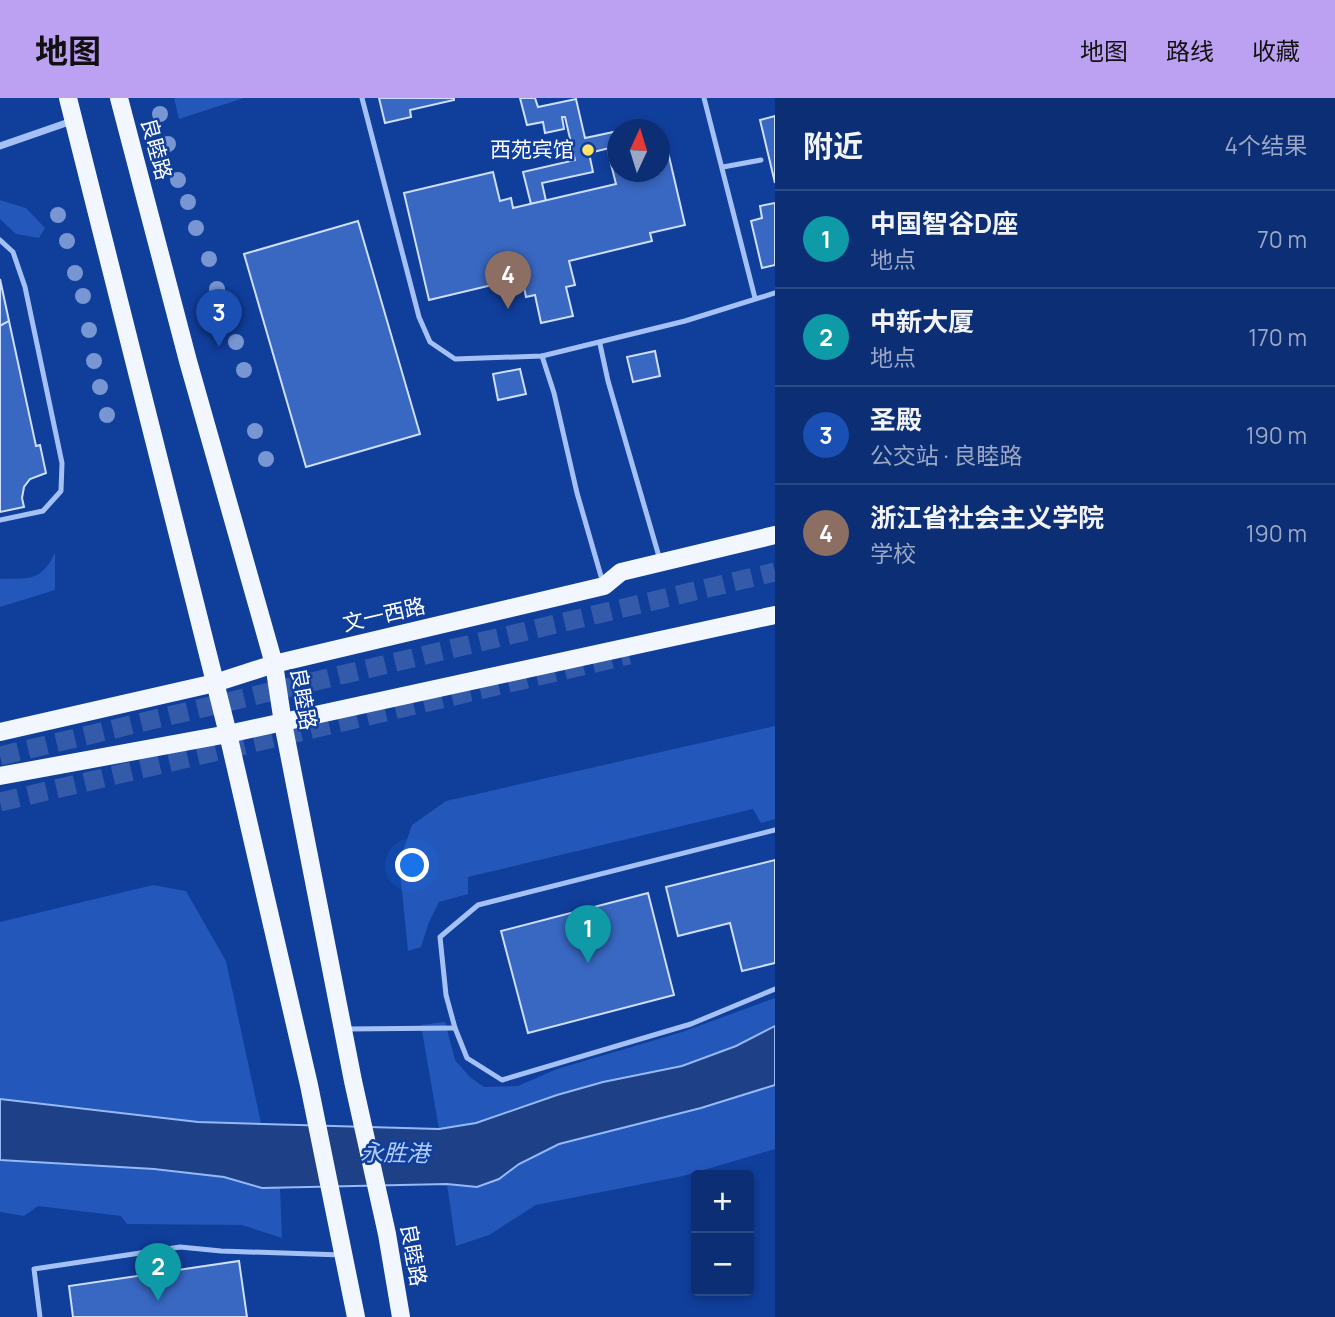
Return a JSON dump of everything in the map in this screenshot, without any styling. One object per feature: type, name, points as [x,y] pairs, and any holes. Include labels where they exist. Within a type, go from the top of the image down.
[{"type":"main road","points":[[68,98],[228,734],[309,1085],[356,1317]]},
{"type":"main road","name":"良睦路","points":[[119,98],[188,361],[274,664],[283,723],[353,1081],[387,1234],[401,1317]]},
{"type":"main road","name":"文一西路","points":[[0,732],[215,683],[274,664],[604,586],[621,572],[775,535]]},
{"type":"main road","points":[[0,776],[283,723],[775,615]]},
{"type":"street","points":[[0,146],[75,120]]},
{"type":"lane","points":[[362,98],[419,317],[429,342],[455,359],[542,356],[600,344],[775,293]]},
{"type":"lane","points":[[704,98],[755,298]]},
{"type":"lane","points":[[723,167],[761,160]]},
{"type":"lane","points":[[0,240],[13,252],[25,287],[62,463],[61,491],[43,511],[0,520]]},
{"type":"lane","points":[[600,344],[608,381],[661,563]]},
{"type":"lane","points":[[542,356],[604,586]]},
{"type":"lane","points":[[775,830],[478,905],[440,937],[446,995],[467,1058],[502,1080],[691,1024],[775,989]]},
{"type":"lane","points":[[343,1029],[455,1028]]},
{"type":"lane","points":[[40,1317],[34,1269],[180,1247],[345,1255]]},
{"type":"shaded area","points":[[174,98],[244,98],[179,119]]},
{"type":"shaded area","points":[[0,200],[26,208],[45,228],[39,238],[16,234],[0,219]]},
{"type":"shaded area","points":[[55,553],[55,590],[0,607],[0,579],[20,579],[39,574]]},
{"type":"shaded area","points":[[775,726],[775,819],[761,823],[753,809],[468,877],[468,894],[439,902],[421,947],[408,951],[399,862],[412,825],[446,801]]},
{"type":"shaded area","points":[[153,885],[186,891],[226,961],[261,1123],[198,1122],[0,1099],[0,922]]},
{"type":"shaded area","points":[[775,998],[775,1026],[736,1046],[682,1066],[603,1082],[476,1123],[439,1129],[421,1025],[445,1022],[455,1060],[470,1077],[484,1087],[518,1086],[557,1069],[682,1032]]},
{"type":"shaded area","points":[[775,1085],[775,1149],[703,1170],[691,1170],[691,1174],[683,1176],[536,1205],[489,1235],[456,1246],[447,1184],[477,1187],[499,1179],[519,1164],[559,1144],[701,1108]]},
{"type":"shaded area","points":[[0,1160],[154,1169],[224,1177],[262,1188],[280,1188],[282,1238],[242,1225],[127,1224],[121,1216],[38,1206],[24,1216],[0,1212]]},
{"type":"water","name":"永胜港","points":[[775,1026],[775,1085],[701,1108],[559,1144],[519,1164],[499,1179],[477,1187],[447,1184],[262,1188],[224,1177],[154,1169],[0,1160],[0,1099],[198,1122],[439,1129],[476,1123],[603,1082],[682,1066],[736,1046]]},
{"type":"building","points":[[379,98],[454,100],[410,110],[411,117],[385,123]]},
{"type":"building","name":"西苑宾馆","points":[[520,98],[535,98],[538,107],[576,99],[585,138],[607,133],[607,149],[589,153],[593,172],[542,183],[546,201],[531,204],[523,172],[575,160],[565,117],[562,117],[564,129],[545,133],[543,122],[527,125]]},
{"type":"building","points":[[775,116],[775,183],[760,120]]},
{"type":"building","points":[[670,160],[685,225],[650,233],[652,241],[569,261],[575,285],[566,287],[573,316],[541,323],[535,295],[526,297],[522,278],[429,300],[404,193],[493,172],[500,201],[511,198],[513,208],[616,184],[670,182]]},
{"type":"building","points":[[775,203],[775,265],[762,268],[751,221],[762,218],[760,206]]},
{"type":"building","points":[[358,221],[420,434],[306,467],[244,254]]},
{"type":"building","points":[[0,279],[9,321],[0,326]]},
{"type":"building","points":[[9,321],[36,446],[40,445],[46,473],[30,479],[24,487],[24,507],[0,512],[0,326]]},
{"type":"building","points":[[655,351],[660,376],[633,382],[627,357]]},
{"type":"building","points":[[520,369],[526,394],[498,400],[493,374]]},
{"type":"building","points":[[775,860],[775,963],[742,971],[730,923],[678,936],[666,887]]},
{"type":"building","points":[[648,893],[674,995],[528,1033],[501,931]]},
{"type":"building","points":[[239,1261],[247,1317],[73,1317],[69,1286]]},
{"type":"tunnel","points":[[0,756],[775,572]]},
{"type":"tunnel","points":[[0,802],[629,655]]},
{"type":"place","name":"西苑宾馆","points":[[588,150]]},
{"type":"place","name":"浙江省社会主义学院","points":[[508,309]]},
{"type":"place","name":"圣殿","points":[[219,347]]},
{"type":"place","name":"中国智谷D座","points":[[588,963]]},
{"type":"place","name":"中新大厦","points":[[158,1301]]}]
